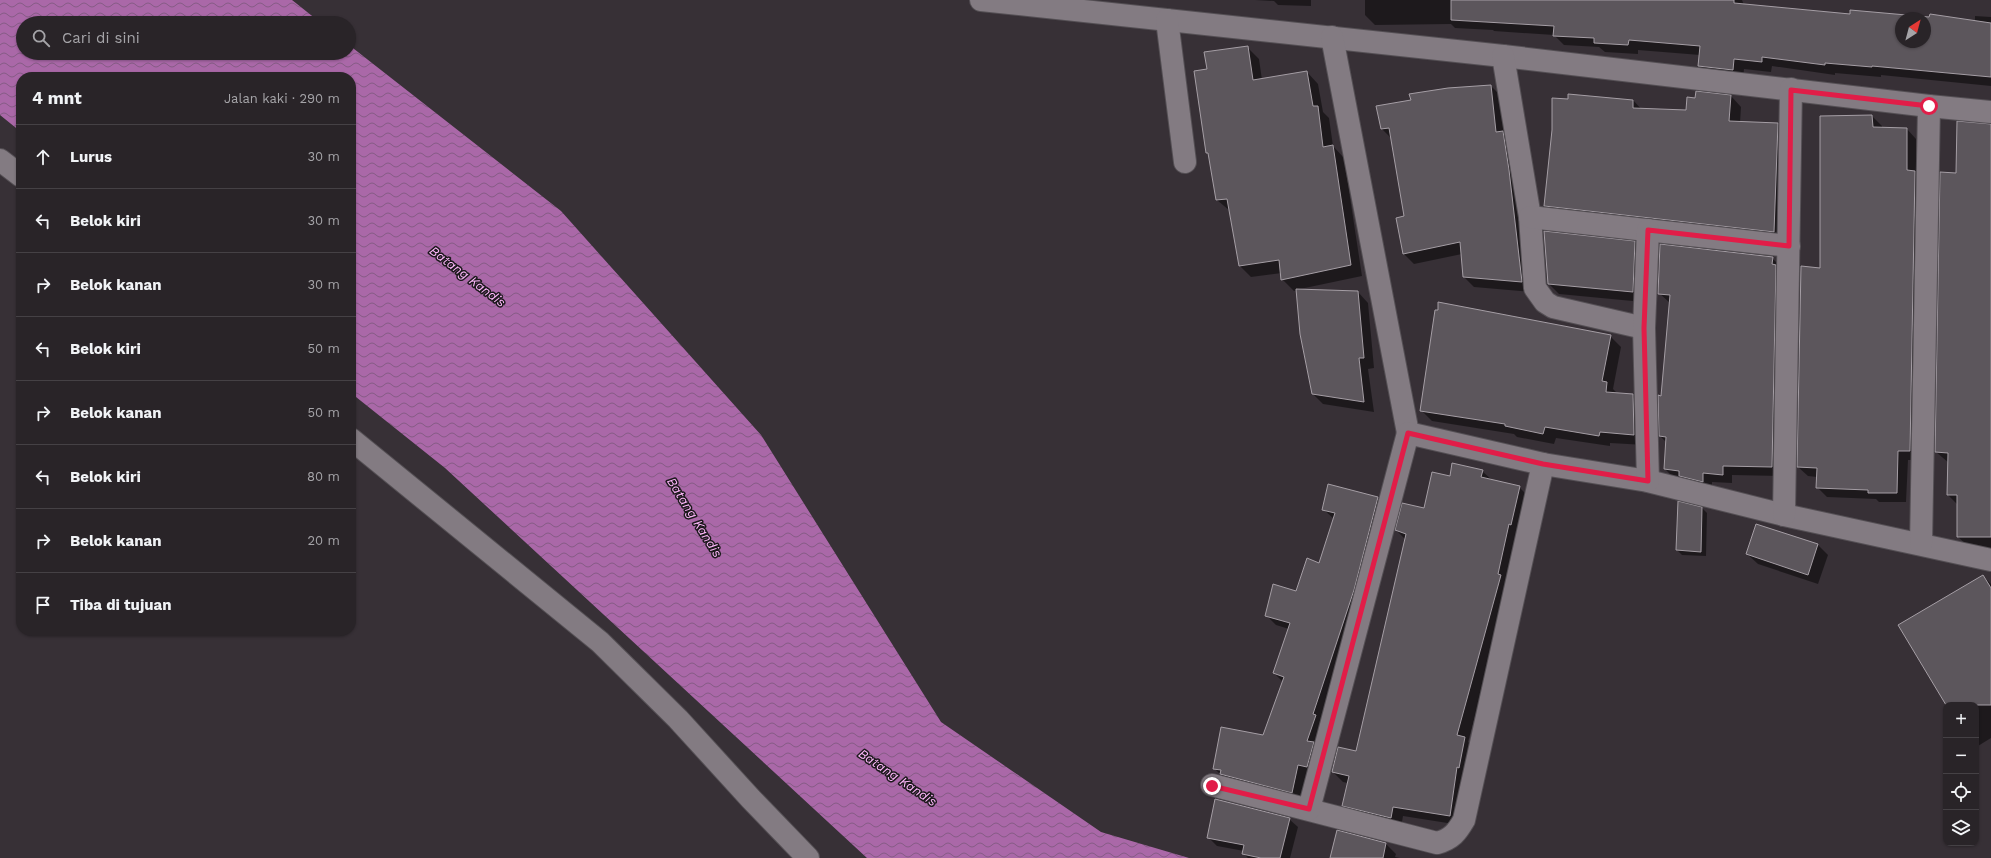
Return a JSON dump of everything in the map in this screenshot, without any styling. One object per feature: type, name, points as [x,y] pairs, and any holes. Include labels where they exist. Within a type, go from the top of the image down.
[{"type":"street","points":[[981,0],[1332,37],[1991,112]]},
{"type":"street","points":[[1167,20],[1185,162]]},
{"type":"street","points":[[1309,809],[1408,433],[1332,37]]},
{"type":"street","points":[[1503,56],[1530,217],[1535,288],[1545,302],[1553,307],[1644,328]]},
{"type":"street","points":[[1784,515],[1791,90]]},
{"type":"street","points":[[1921,544],[1929,106]]},
{"type":"street","points":[[0,160],[16,172]]},
{"type":"street","points":[[1530,217],[1789,246]]},
{"type":"street","points":[[1648,230],[1644,328],[1648,481]]},
{"type":"street","points":[[1408,433],[1543,464],[1648,481],[1784,515],[1991,560]]},
{"type":"street","points":[[356,443],[600,642],[678,719],[751,799],[808,858]]},
{"type":"street","points":[[1212,786],[1309,809],[1437,843],[1449,840],[1457,832],[1464,820],[1543,464]]},
{"type":"water","name":"Batang Kandis","points":[[0,0],[292,0],[312,16],[16,16],[16,60],[356,60],[356,50],[561,211],[761,435],[941,722],[1101,832],[1189,858],[867,858],[445,468],[356,397],[356,72],[16,72],[16,128],[0,115]]},
{"type":"building","points":[[1451,0],[1734,0],[1734,3],[1850,14],[1850,10],[1895,14],[1895,48],[1931,48],[1931,14],[1991,23],[1991,77],[1872,66],[1825,63],[1825,65],[1762,57],[1762,62],[1734,59],[1733,70],[1698,66],[1700,46],[1629,40],[1628,45],[1594,43],[1594,38],[1553,36],[1554,26],[1451,20]]},
{"type":"building","points":[[1248,46],[1253,80],[1307,71],[1313,106],[1318,106],[1323,147],[1333,145],[1351,265],[1281,280],[1279,260],[1239,266],[1227,199],[1216,200],[1208,153],[1206,153],[1194,71],[1207,69],[1204,52]]},
{"type":"building","points":[[1491,85],[1496,132],[1503,131],[1522,282],[1463,277],[1460,242],[1403,254],[1396,218],[1404,216],[1389,128],[1381,129],[1376,106],[1411,100],[1409,94],[1448,88]]},
{"type":"building","points":[[1696,91],[1731,95],[1729,121],[1778,123],[1774,232],[1544,206],[1552,130],[1552,98],[1568,99],[1568,94],[1633,100],[1633,108],[1686,110],[1687,97],[1695,98]]},
{"type":"building","points":[[1872,115],[1873,127],[1907,128],[1907,170],[1915,171],[1910,451],[1898,451],[1897,493],[1868,493],[1868,490],[1816,488],[1817,468],[1797,467],[1801,266],[1820,268],[1820,116]]},
{"type":"building","points":[[1957,121],[1991,124],[1991,537],[1957,537],[1957,495],[1947,495],[1948,453],[1935,452],[1940,172],[1956,173]]},
{"type":"building","points":[[1544,231],[1635,241],[1633,292],[1548,284]]},
{"type":"building","points":[[1660,244],[1773,257],[1772,264],[1776,265],[1772,467],[1723,466],[1723,475],[1703,473],[1703,482],[1679,476],[1679,471],[1664,469],[1666,437],[1659,436],[1658,395],[1661,396],[1670,295],[1658,294]]},
{"type":"building","points":[[1296,289],[1358,291],[1364,358],[1359,358],[1364,402],[1312,394],[1300,334]]},
{"type":"building","points":[[1438,302],[1611,335],[1602,381],[1607,382],[1606,392],[1633,394],[1634,435],[1600,432],[1599,436],[1545,427],[1543,434],[1505,426],[1505,424],[1420,411],[1435,310],[1438,310]]},
{"type":"building","points":[[1452,463],[1483,470],[1481,477],[1520,486],[1511,525],[1509,524],[1498,574],[1501,575],[1457,735],[1465,737],[1459,768],[1457,767],[1450,816],[1393,807],[1391,818],[1342,806],[1349,776],[1332,772],[1338,747],[1356,751],[1406,534],[1395,530],[1402,503],[1424,508],[1432,472],[1450,476]]},
{"type":"building","points":[[1328,484],[1378,497],[1354,590],[1313,714],[1316,715],[1307,741],[1314,742],[1307,767],[1298,765],[1292,793],[1220,774],[1221,770],[1213,769],[1221,727],[1263,735],[1284,677],[1273,673],[1290,623],[1265,616],[1273,584],[1296,591],[1307,558],[1319,563],[1335,513],[1322,510]]},
{"type":"building","points":[[1678,501],[1702,507],[1701,552],[1676,550]]},
{"type":"building","points":[[1756,524],[1818,544],[1808,575],[1746,554]]},
{"type":"building","points":[[1983,575],[1991,588],[1991,705],[1979,705],[1979,702],[1944,702],[1898,625]]},
{"type":"building","points":[[1215,799],[1290,818],[1280,858],[1261,858],[1242,854],[1244,845],[1207,838]]},
{"type":"building","points":[[1337,830],[1386,843],[1383,858],[1330,858]]},
{"type":"route","points":[[1212,786],[1309,809],[1408,433],[1543,464],[1648,481],[1644,328],[1648,230],[1789,246],[1791,90],[1929,106]]}]
